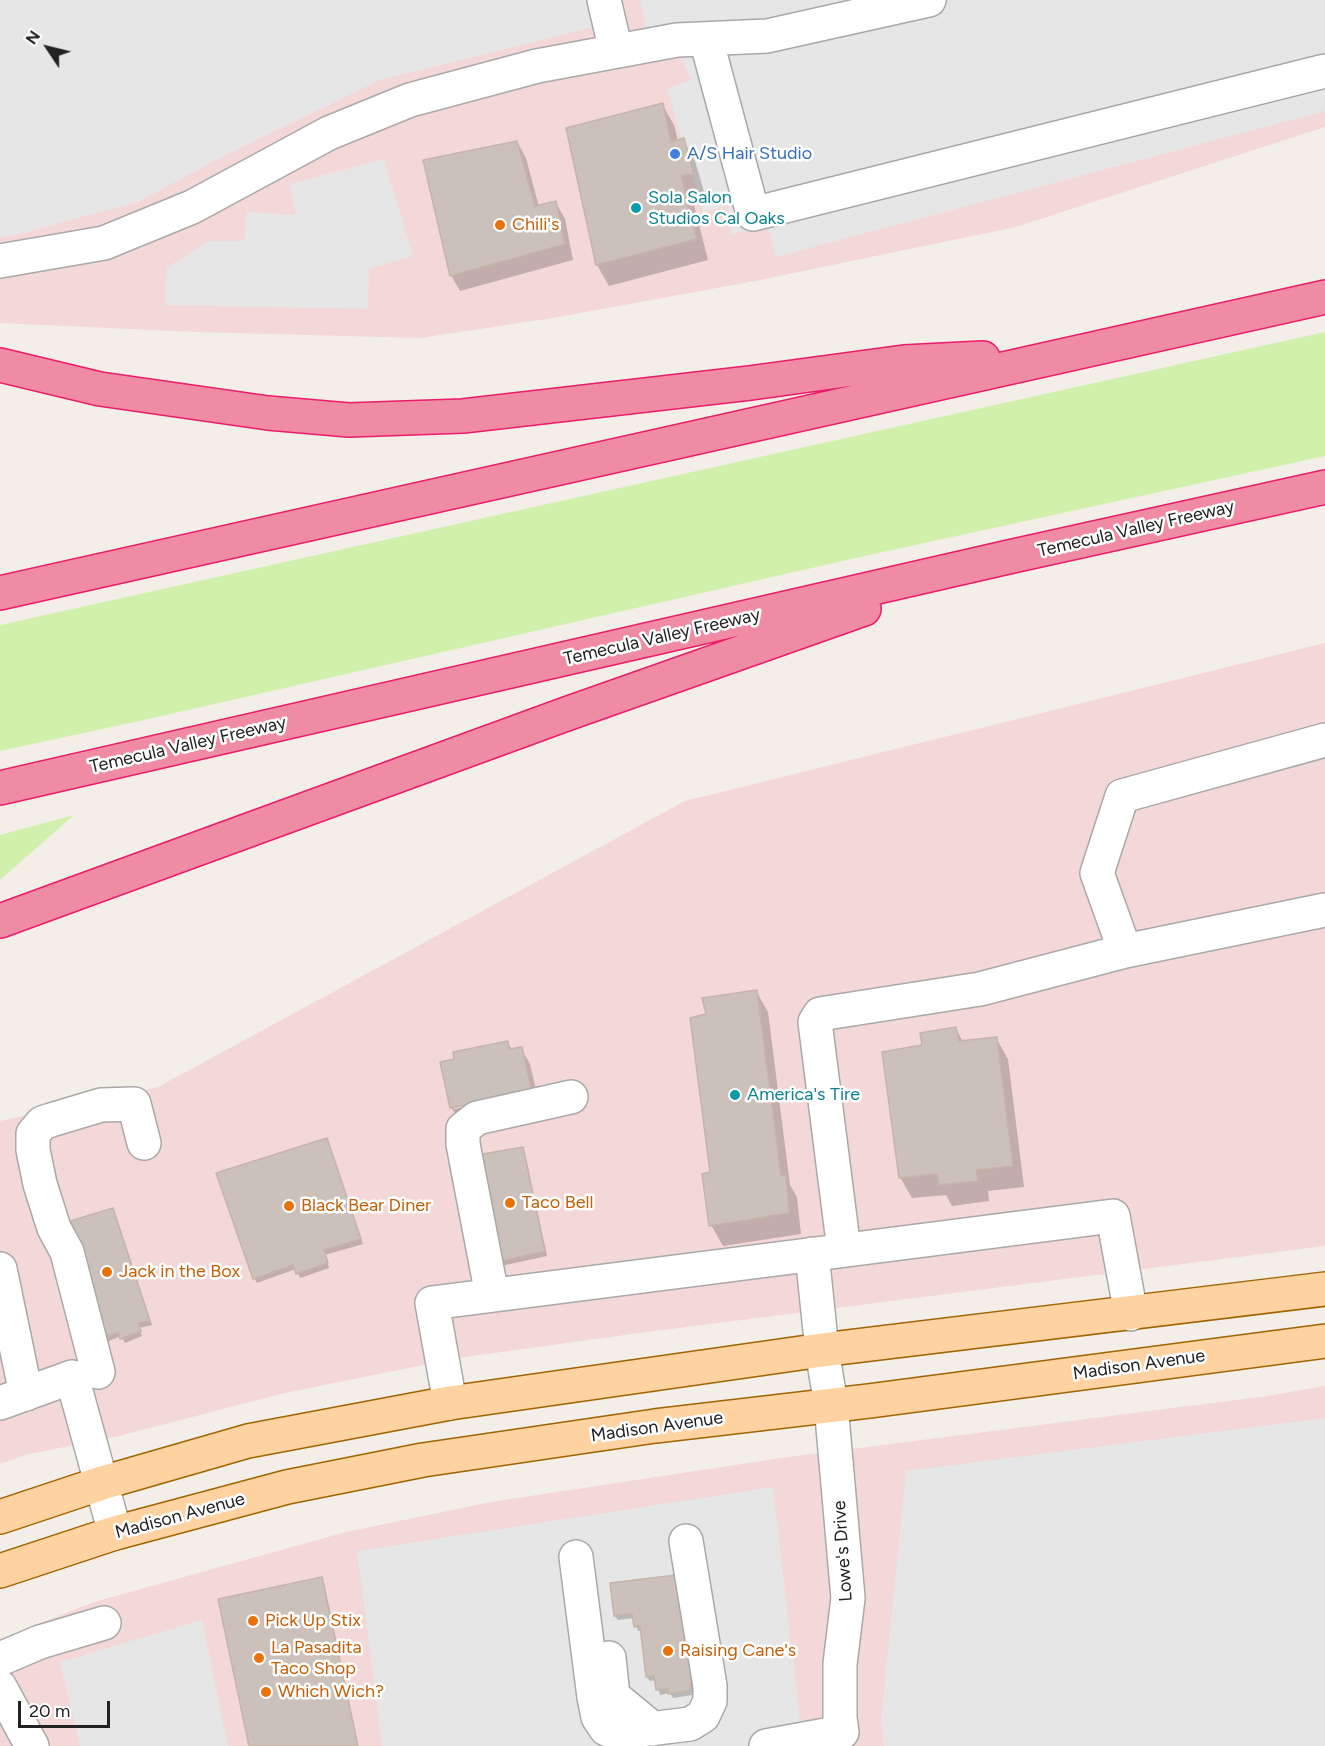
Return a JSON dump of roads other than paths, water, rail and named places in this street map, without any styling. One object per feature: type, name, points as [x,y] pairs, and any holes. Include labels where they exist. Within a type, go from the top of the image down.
[{"type":"highway","points":[[0,593],[1325,297]]},
{"type":"highway","points":[[0,365],[111,391],[267,413],[349,420],[463,416],[750,383],[904,362],[1071,354]]},
{"type":"highway","name":"Temecula Valley Freeway","points":[[0,788],[1013,556],[1325,487]]},
{"type":"highway","points":[[0,921],[569,713],[1013,556]]},
{"type":"main road","points":[[0,1516],[102,1483],[248,1441],[450,1403],[822,1350],[1325,1289]]},
{"type":"main road","name":"Madison Avenue","points":[[0,1571],[115,1533],[287,1488],[423,1460],[656,1426],[1325,1341]]},
{"type":"lane","points":[[604,0],[616,51]]},
{"type":"lane","points":[[0,261],[104,243],[192,207],[328,133],[410,100],[537,66],[677,40],[768,36],[925,0]]},
{"type":"lane","points":[[706,39],[753,214],[1325,71]]},
{"type":"lane","points":[[1125,951],[1097,873],[1122,796],[1325,740]]},
{"type":"lane","points":[[844,1250],[815,1022],[820,1014],[980,989],[1125,951],[1325,910]]},
{"type":"lane","points":[[492,1295],[463,1144],[463,1129],[477,1118],[571,1097]]},
{"type":"lane","points":[[98,1372],[67,1252],[54,1228],[40,1184],[33,1150],[33,1134],[42,1123],[101,1105],[134,1104],[144,1143]]},
{"type":"lane","points":[[450,1403],[432,1303],[492,1295],[1113,1216],[1131,1314]]},
{"type":"lane","name":"Lowe's Drive","points":[[766,1746],[842,1732],[840,1664],[848,1598],[831,1405],[822,1350],[812,1254]]},
{"type":"lane","points":[[0,1269],[13,1398],[72,1377],[115,1533]]},
{"type":"lane","points":[[586,1556],[594,1696],[598,1717],[606,1729],[616,1733],[690,1724],[704,1716],[710,1701],[710,1686],[686,1541]]},
{"type":"lane","points":[[0,1659],[40,1642],[104,1623]]},
{"type":"lane","points":[[0,1687],[32,1746]]},
{"type":"place","name":"A/S Hair Studio","points":[[675,154]]},
{"type":"place","name":"Sola Salon Studios Cal Oaks","points":[[636,208]]},
{"type":"place","name":"Chili's","points":[[500,225]]},
{"type":"place","name":"America's Tire","points":[[735,1095]]},
{"type":"place","name":"Taco Bell","points":[[510,1203]]},
{"type":"place","name":"Black Bear Diner","points":[[289,1206]]},
{"type":"place","name":"Jack in the Box","points":[[107,1272]]},
{"type":"place","name":"Pick Up Stix","points":[[253,1621]]},
{"type":"place","name":"Raising Cane's","points":[[668,1651]]},
{"type":"place","name":"La Pasadita Taco Shop","points":[[259,1658]]},
{"type":"place","name":"Which Wich?","points":[[266,1692]]}]
